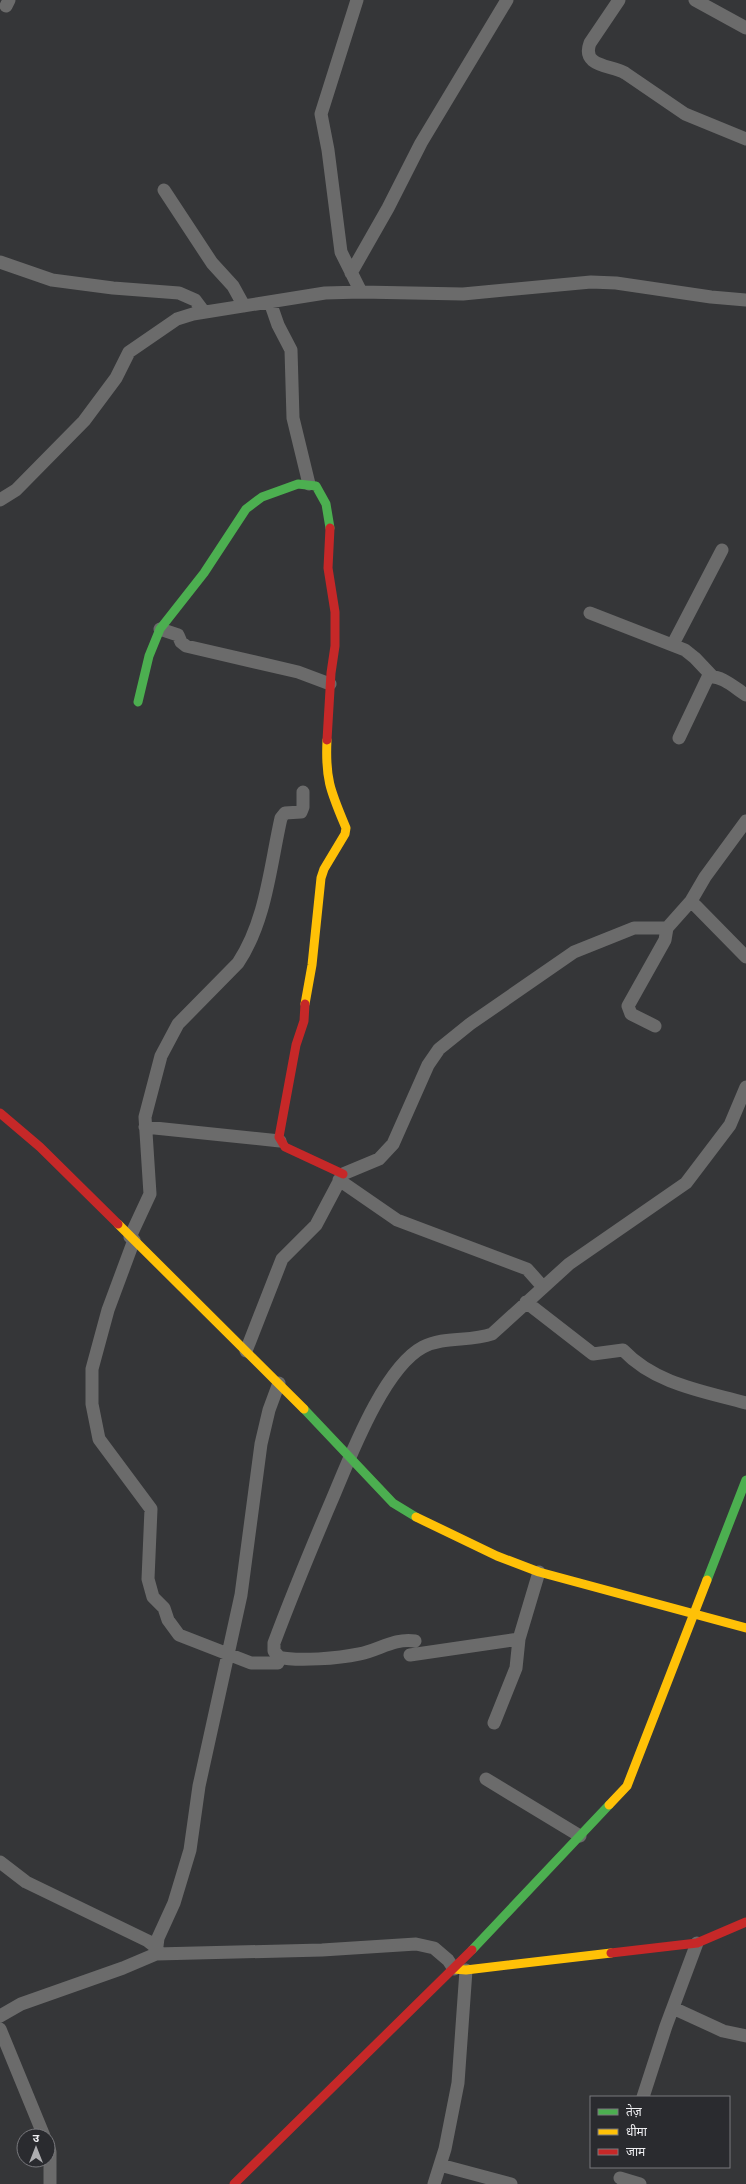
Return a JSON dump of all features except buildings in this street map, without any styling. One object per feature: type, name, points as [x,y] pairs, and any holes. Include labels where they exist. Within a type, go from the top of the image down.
[{"type":"street","points":[[357,0],[321,114],[328,150],[339,241],[343,257],[361,292]]},
{"type":"street","points":[[351,273],[388,208],[421,143],[507,0]]},
{"type":"street","points":[[619,0],[590,43],[588,48],[590,59],[594,63],[617,68],[685,114],[746,139]]},
{"type":"street","points":[[695,0],[746,28]]},
{"type":"street","points":[[164,190],[212,263],[234,286],[244,306]]},
{"type":"street","points":[[0,262],[58,281],[113,288],[179,293],[195,300],[204,312]]},
{"type":"street","points":[[0,500],[16,490],[84,421],[116,378],[129,352],[178,319],[204,312],[325,293],[361,292],[463,294],[597,282],[616,283],[711,297],[746,300]]},
{"type":"street","points":[[270,302],[278,325],[292,350],[293,418],[309,484]]},
{"type":"street","points":[[138,702],[149,656],[160,629],[204,573],[246,509],[262,497],[298,484],[309,484],[316,486],[322,495],[330,521],[328,568],[335,612],[335,646],[330,684],[326,767],[330,790],[346,828],[345,834],[324,869],[321,878],[312,965],[305,994],[304,1021],[296,1045],[280,1140],[285,1147],[341,1177],[397,1220],[527,1270],[543,1287]]},
{"type":"street","points":[[673,644],[722,550]]},
{"type":"street","points":[[590,612],[673,644],[696,658],[712,676],[724,680],[746,696]]},
{"type":"street","points":[[160,629],[178,634],[181,642],[186,646],[291,670],[330,684]]},
{"type":"street","points":[[679,738],[705,682],[708,677],[712,676]]},
{"type":"street","points":[[278,1663],[251,1663],[179,1635],[168,1620],[164,1608],[153,1597],[148,1579],[151,1509],[99,1439],[92,1404],[92,1369],[108,1310],[132,1238],[150,1194],[145,1127],[146,1107],[160,1056],[178,1024],[238,963],[244,954],[255,930],[263,902],[281,818],[285,813],[301,812],[303,807],[303,792]]},
{"type":"street","points":[[655,1026],[631,1014],[628,1006],[665,940],[667,928],[675,921],[691,901],[705,877],[746,821]]},
{"type":"street","points":[[691,901],[746,957]]},
{"type":"street","points":[[246,1351],[282,1259],[316,1225],[341,1177],[379,1159],[393,1144],[433,1057],[445,1043],[574,952],[634,928],[667,928]]},
{"type":"street","points":[[415,1641],[401,1639],[372,1651],[346,1656],[290,1660],[279,1658],[274,1651],[274,1643],[303,1567],[350,1457],[364,1427],[390,1380],[410,1358],[423,1347],[435,1343],[483,1337],[492,1334],[569,1264],[686,1183],[730,1125],[746,1087]]},
{"type":"street","points":[[0,1113],[40,1147],[279,1384],[393,1503],[407,1513],[497,1556],[539,1572],[746,1628]]},
{"type":"street","points":[[145,1127],[280,1140]]},
{"type":"street","points":[[526,1302],[593,1354],[623,1350],[640,1366],[669,1382],[746,1404]]},
{"type":"street","points":[[156,1951],[158,1938],[174,1903],[190,1850],[198,1786],[241,1595],[261,1444],[269,1410],[279,1384]]},
{"type":"street","points":[[234,2184],[460,1970],[627,1786],[746,1480]]},
{"type":"street","points":[[494,1723],[516,1668],[519,1639],[539,1572]]},
{"type":"street","points":[[410,1655],[519,1639]]},
{"type":"street","points":[[486,1779],[580,1836]]},
{"type":"street","points":[[0,1862],[26,1882],[148,1940],[156,1951]]},
{"type":"street","points":[[0,2016],[21,2004],[156,1951],[322,1950],[416,1944],[434,1948],[460,1970],[697,1943],[746,1922]]},
{"type":"street","points":[[643,2096],[697,1943]]},
{"type":"street","points":[[434,2184],[446,2149],[458,2083],[460,1970]]},
{"type":"street","points":[[673,2008],[723,2030],[746,2036]]},
{"type":"street","points":[[0,2029],[41,2128]]},
{"type":"street","points":[[440,2165],[511,2184]]},
{"type":"street","points":[[50,2168],[50,2184]]},
{"type":"street","points":[[620,2176],[640,2184]]},
{"type":"traffic: fast","points":[[138,702],[149,656],[160,629],[204,573],[246,509],[262,497],[298,484],[316,486],[326,504],[330,528]]},
{"type":"traffic: fast","points":[[304,1409],[393,1503],[416,1517]]},
{"type":"traffic: fast","points":[[707,1580],[746,1480]]},
{"type":"traffic: fast","points":[[472,1950],[609,1805]]},
{"type":"traffic: slow","points":[[305,1004],[312,965],[321,878],[324,869],[345,834],[346,828],[330,786],[327,766],[327,740]]},
{"type":"traffic: slow","points":[[118,1224],[304,1409]]},
{"type":"traffic: slow","points":[[416,1517],[497,1556],[539,1572],[746,1628]]},
{"type":"traffic: slow","points":[[609,1805],[627,1786],[707,1580]]},
{"type":"traffic: slow","points":[[454,1969],[466,1970],[611,1953]]},
{"type":"traffic: jam","points":[[327,740],[331,673],[335,646],[335,612],[328,568],[330,528]]},
{"type":"traffic: jam","points":[[305,1004],[304,1021],[296,1045],[279,1137],[285,1147],[343,1174]]},
{"type":"traffic: jam","points":[[0,1113],[40,1147],[118,1224]]},
{"type":"traffic: jam","points":[[611,1953],[697,1943],[746,1922]]},
{"type":"traffic: jam","points":[[234,2184],[472,1950]]}]
